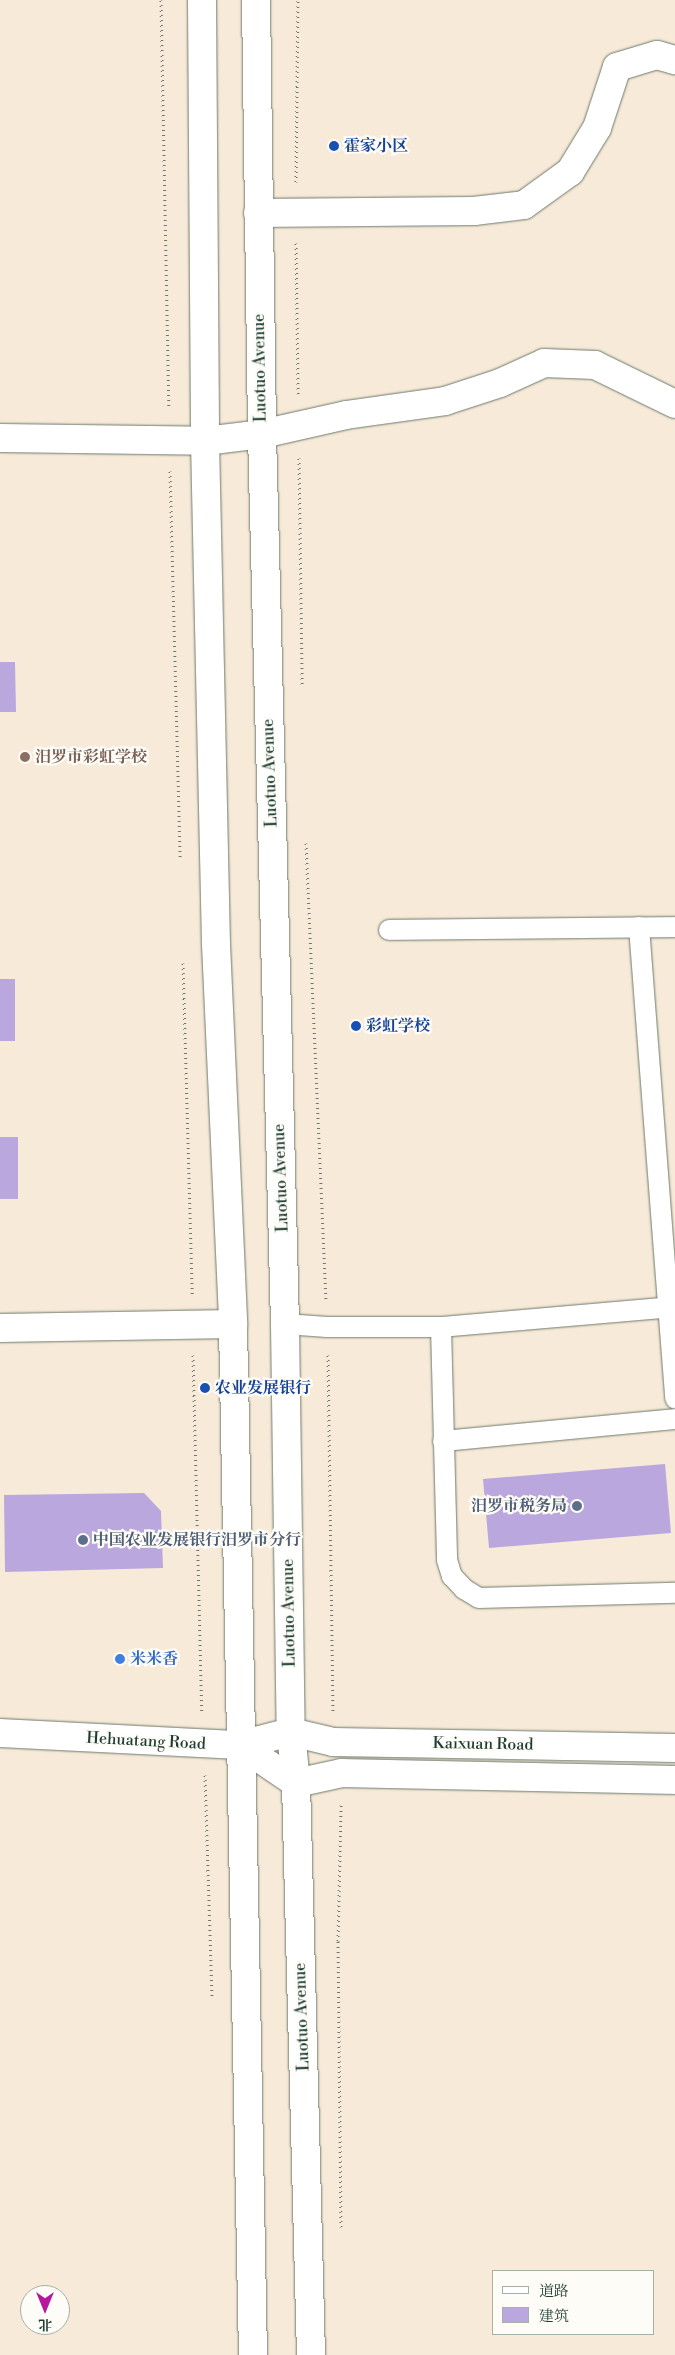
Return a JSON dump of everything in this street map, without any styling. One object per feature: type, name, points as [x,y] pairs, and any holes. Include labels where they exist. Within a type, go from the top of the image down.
[{"type":"main road","points":[[202,0],[205,441],[216,944],[233,1324],[253,2355]]},
{"type":"main road","name":"Luotuo Avenue","points":[[256,0],[262,434],[285,1324],[291,1732],[296,1783],[312,2355]]},
{"type":"main road","points":[[258,213],[474,211],[524,205],[570,172],[597,128],[617,67],[657,55],[675,60]]},
{"type":"main road","points":[[0,438],[169,438],[205,441],[262,434],[346,414],[445,401],[500,383],[544,363],[595,365],[675,404]]},
{"type":"main road","points":[[0,1328],[192,1327],[233,1324]]},
{"type":"main road","name":"Kaixuan Road","points":[[291,1732],[333,1742],[675,1748]]},
{"type":"main road","name":"Hehuatang Road","points":[[0,1733],[240,1745],[291,1732]]},
{"type":"main road","points":[[240,1745],[296,1783],[342,1773],[675,1780]]},
{"type":"lane","points":[[389,930],[675,926]]},
{"type":"lane","points":[[639,927],[672,1307],[675,1400]]},
{"type":"lane","points":[[285,1324],[328,1327],[441,1327],[672,1307]]},
{"type":"lane","points":[[441,1327],[447,1560],[452,1576],[464,1589],[479,1598],[675,1594]]},
{"type":"lane","points":[[443,1441],[675,1419]]},
{"type":"path","points":[[161,0],[169,438],[180,864]]},
{"type":"path","points":[[298,0],[296,212],[302,692]]},
{"type":"path","points":[[306,840],[328,1327],[333,1742]]},
{"type":"path","points":[[183,953],[192,1327],[213,2003]]},
{"type":"path","points":[[342,1773],[338,1940],[342,2237]]},
{"type":"building","points":[[0,662],[15,662],[16,712],[0,712]]},
{"type":"building","points":[[0,979],[15,979],[15,1041],[0,1041]]},
{"type":"building","points":[[0,1137],[18,1137],[18,1199],[0,1199]]},
{"type":"building","name":"汨罗市税务局","points":[[665,1464],[671,1533],[489,1548],[483,1479]]},
{"type":"building","name":"中国农业发展银行汨罗市分行","points":[[144,1493],[161,1511],[163,1568],[5,1572],[4,1495]]},
{"type":"place","name":"霍家小区","points":[[334,146]]},
{"type":"place","name":"汨罗市彩虹学校","points":[[25,757]]},
{"type":"place","name":"彩虹学校","points":[[356,1026]]},
{"type":"place","name":"农业发展银行","points":[[205,1388]]},
{"type":"place","name":"汨罗市税务局","points":[[577,1506]]},
{"type":"place","name":"中国农业发展银行汨罗市分行","points":[[83,1540]]},
{"type":"place","name":"米米香","points":[[120,1659]]}]
